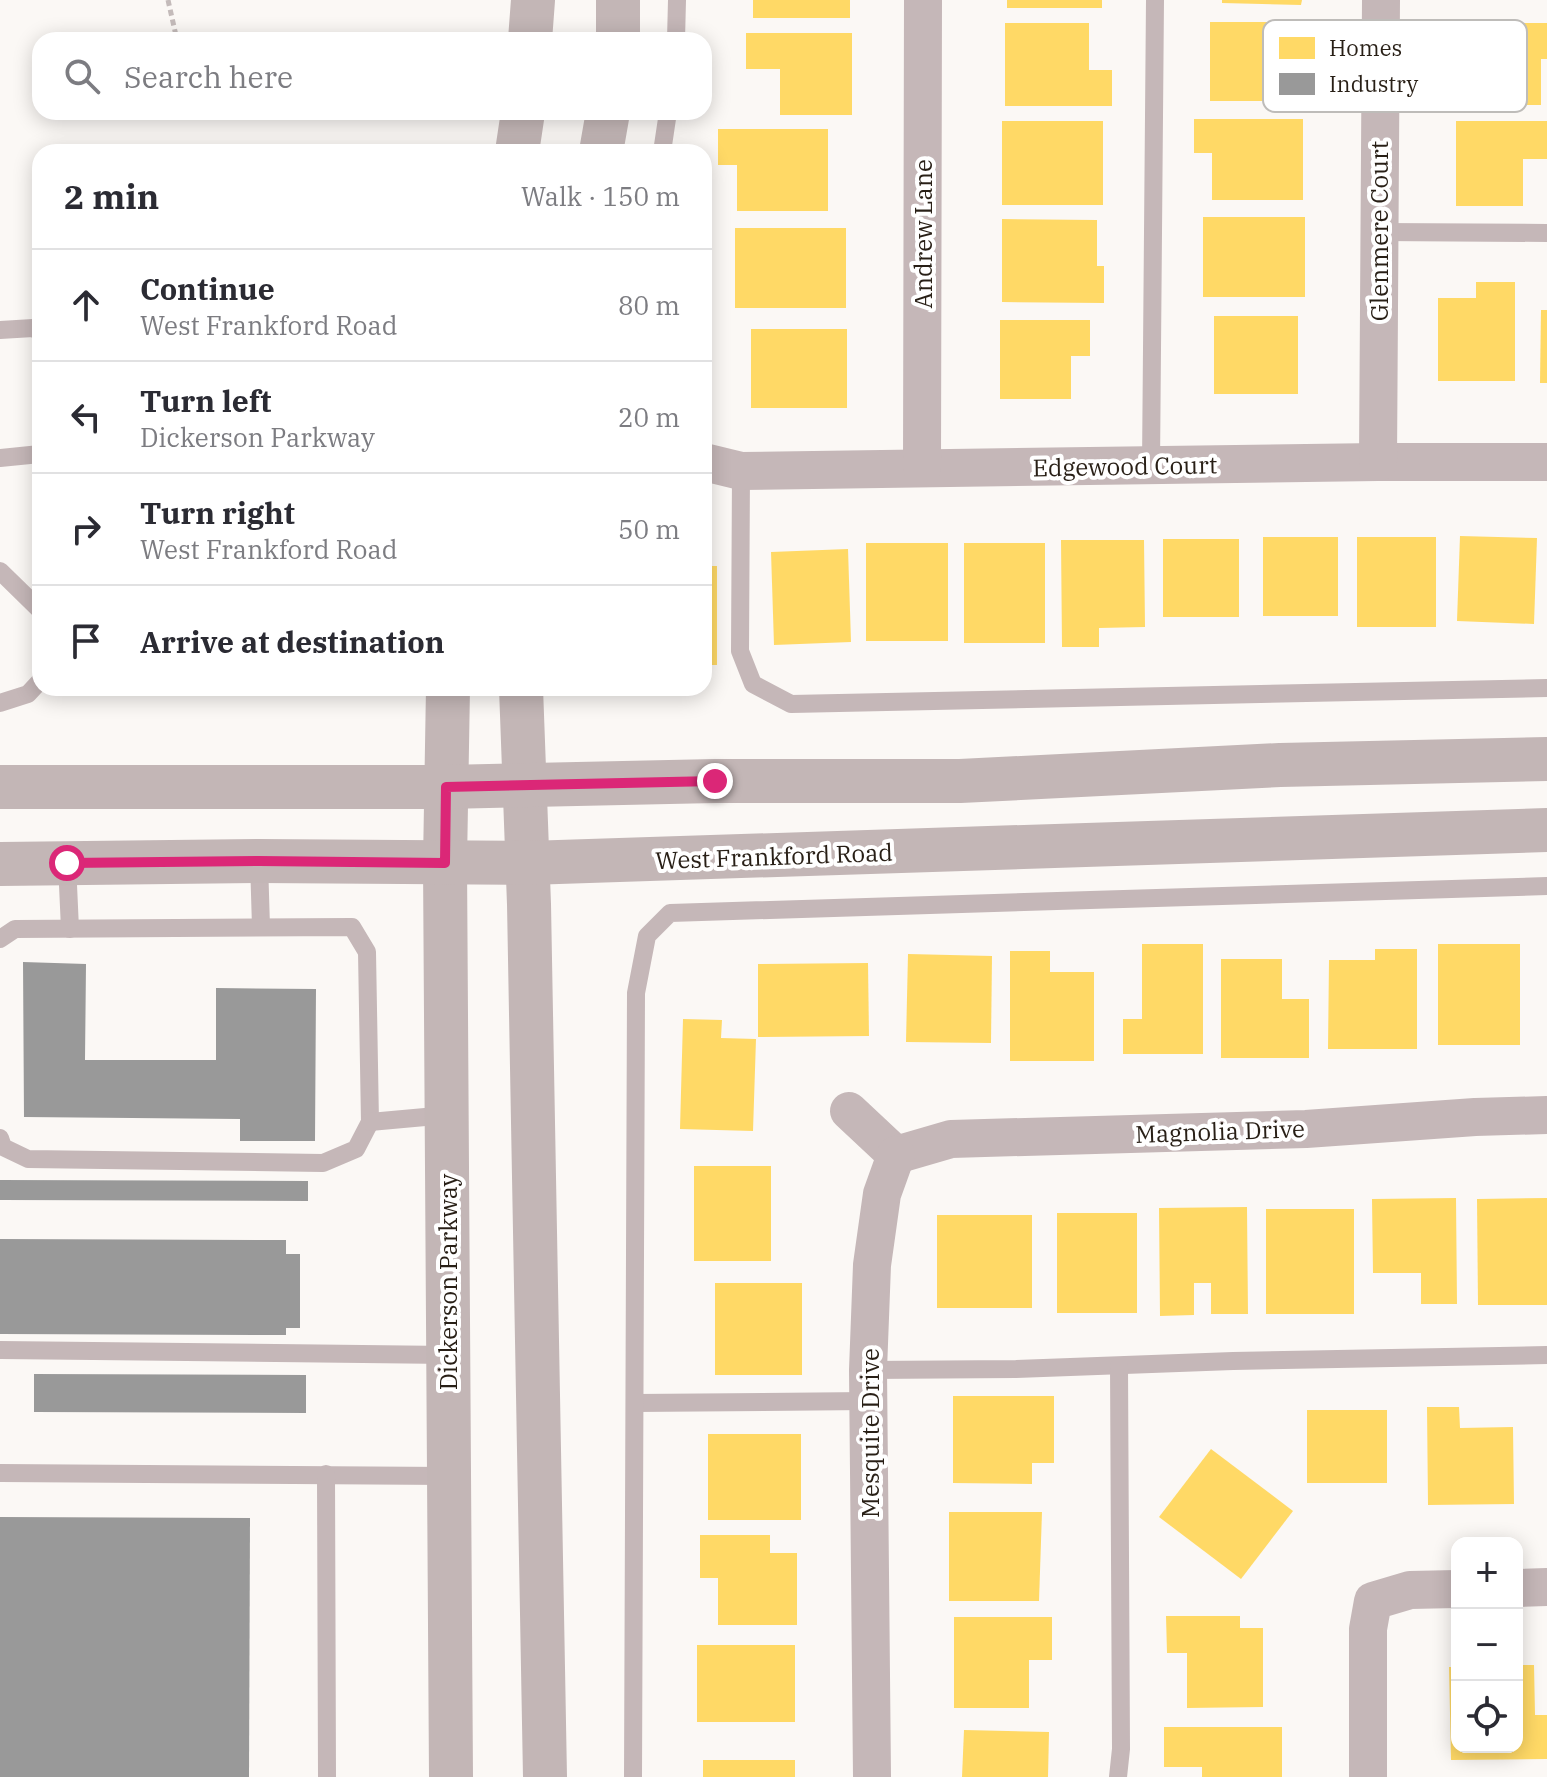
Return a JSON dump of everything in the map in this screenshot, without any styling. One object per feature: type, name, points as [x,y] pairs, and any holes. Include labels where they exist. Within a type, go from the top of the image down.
[{"type":"main road","points":[[531,32],[533,0]]},
{"type":"main road","points":[[618,0],[618,32]]},
{"type":"main road","points":[[518,144],[522,120]]},
{"type":"main road","points":[[602,144],[607,120]]},
{"type":"main road","name":"Dickerson Parkway","points":[[448,696],[445,863],[451,1777]]},
{"type":"main road","points":[[521,696],[528,863],[545,1777]]},
{"type":"main road","points":[[0,787],[446,787],[715,781],[960,781],[1280,765],[1547,759]]},
{"type":"main road","name":"West Frankford Road","points":[[0,864],[259,861],[528,863],[1547,830]]},
{"type":"street","name":"Andrew Lane","points":[[922,468],[923,0]]},
{"type":"street","name":"Glenmere Court","points":[[1381,0],[1381,20]]},
{"type":"street","name":"Glenmere Court","points":[[1378,462],[1380,112]]},
{"type":"street","name":"Edgewood Court","points":[[712,464],[741,471],[1547,462]]},
{"type":"street","points":[[849,1111],[896,1155]]},
{"type":"street","name":"Magnolia Drive","points":[[896,1155],[951,1139],[1306,1129],[1547,1115]]},
{"type":"street","name":"Mesquite Drive","points":[[872,1777],[868,1386],[872,1265],[882,1194],[896,1155]]},
{"type":"street","points":[[1523,1588],[1547,1587]]},
{"type":"street","points":[[1368,1777],[1368,1629],[1373,1601],[1410,1590],[1451,1589]]},
{"type":"lane","points":[[676,32],[677,0]]},
{"type":"lane","points":[[1151,466],[1155,0]]},
{"type":"lane","points":[[663,144],[667,120]]},
{"type":"lane","points":[[1379,232],[1547,233]]},
{"type":"lane","points":[[0,330],[32,324]]},
{"type":"lane","points":[[0,458],[32,455]]},
{"type":"lane","points":[[741,471],[740,651],[753,684],[791,704],[1547,688]]},
{"type":"lane","points":[[0,571],[32,602]]},
{"type":"lane","points":[[0,703],[28,694],[32,690]]},
{"type":"lane","points":[[259,861],[261,927]]},
{"type":"lane","points":[[67,863],[70,929]]},
{"type":"lane","points":[[633,1777],[636,993],[647,936],[670,913],[1547,886]]},
{"type":"lane","points":[[0,939],[15,929],[352,927],[367,952],[370,1122],[356,1149],[323,1163],[28,1159],[3,1147],[0,1138]]},
{"type":"lane","points":[[370,1122],[447,1115]]},
{"type":"lane","points":[[0,1350],[449,1355]]},
{"type":"lane","points":[[635,1403],[1119,1366],[1547,1355]]},
{"type":"lane","points":[[1118,1777],[1121,1749],[1119,1366]]},
{"type":"lane","points":[[0,1473],[450,1476]]},
{"type":"lane","points":[[326,1474],[327,1777]]},
{"type":"path","points":[[168,0],[175,32]]},
{"type":"building: Homes","points":[[753,0],[850,0],[850,18],[753,18]]},
{"type":"building: Homes","points":[[1007,0],[1102,0],[1102,8],[1007,8]]},
{"type":"building: Homes","points":[[1222,0],[1302,0],[1301,5],[1222,3]]},
{"type":"building: Homes","points":[[1210,22],[1263,22],[1263,101],[1210,101]]},
{"type":"building: Homes","points":[[1005,23],[1089,23],[1089,70],[1112,70],[1112,106],[1005,106]]},
{"type":"building: Homes","points":[[1527,23],[1547,23],[1547,59],[1541,59],[1541,105],[1527,105]]},
{"type":"building: Homes","points":[[746,33],[852,33],[852,115],[780,115],[780,69],[746,69]]},
{"type":"building: Homes","points":[[1194,119],[1303,119],[1303,200],[1212,200],[1212,153],[1194,153]]},
{"type":"building: Homes","points":[[1002,121],[1103,121],[1103,205],[1002,205]]},
{"type":"building: Homes","points":[[1456,121],[1547,121],[1547,159],[1523,159],[1523,206],[1456,206]]},
{"type":"building: Homes","points":[[718,129],[828,129],[828,211],[737,211],[737,165],[718,165]]},
{"type":"building: Homes","points":[[1203,217],[1305,217],[1305,297],[1203,297]]},
{"type":"building: Homes","points":[[1002,219],[1097,220],[1097,266],[1104,266],[1104,303],[1002,302]]},
{"type":"building: Homes","points":[[735,228],[846,228],[846,308],[735,308]]},
{"type":"building: Homes","points":[[1476,282],[1515,282],[1515,381],[1438,381],[1438,298],[1476,298]]},
{"type":"building: Homes","points":[[1541,310],[1547,310],[1547,383],[1540,383]]},
{"type":"building: Homes","points":[[1214,316],[1298,316],[1298,394],[1214,394]]},
{"type":"building: Homes","points":[[1000,320],[1090,320],[1090,356],[1071,356],[1071,399],[1000,399]]},
{"type":"building: Homes","points":[[751,329],[847,329],[847,408],[751,408]]},
{"type":"building: Homes","points":[[1460,536],[1537,538],[1534,624],[1457,621]]},
{"type":"building: Homes","points":[[1263,537],[1338,537],[1338,616],[1263,616]]},
{"type":"building: Homes","points":[[1357,537],[1436,537],[1436,627],[1357,627]]},
{"type":"building: Homes","points":[[1163,539],[1239,539],[1239,617],[1163,617]]},
{"type":"building: Homes","points":[[1061,540],[1144,540],[1145,627],[1099,628],[1099,647],[1062,647]]},
{"type":"building: Homes","points":[[866,543],[948,543],[948,641],[866,641]]},
{"type":"building: Homes","points":[[964,543],[1045,543],[1045,643],[964,643]]},
{"type":"building: Homes","points":[[848,549],[851,642],[774,645],[771,552]]},
{"type":"building: Homes","points":[[712,566],[717,566],[717,665],[712,665]]},
{"type":"building: Homes","points":[[1142,944],[1203,944],[1203,1054],[1123,1054],[1123,1019],[1142,1019]]},
{"type":"building: Homes","points":[[1438,944],[1520,944],[1520,1045],[1438,1045]]},
{"type":"building: Homes","points":[[1375,949],[1417,949],[1417,1049],[1328,1049],[1329,960],[1375,960]]},
{"type":"building: Homes","points":[[1010,951],[1050,951],[1050,972],[1094,972],[1094,1061],[1010,1061]]},
{"type":"building: Homes","points":[[908,954],[992,956],[991,1043],[906,1042]]},
{"type":"building: Homes","points":[[1221,959],[1282,959],[1282,999],[1309,999],[1309,1058],[1221,1058]]},
{"type":"building: Homes","points":[[868,963],[869,1036],[758,1037],[758,964]]},
{"type":"building: Homes","points":[[683,1019],[722,1020],[721,1038],[756,1039],[753,1131],[680,1129]]},
{"type":"building: Homes","points":[[694,1166],[771,1166],[771,1261],[694,1261]]},
{"type":"building: Homes","points":[[1456,1198],[1457,1304],[1421,1304],[1421,1273],[1373,1273],[1372,1199]]},
{"type":"building: Homes","points":[[1547,1198],[1547,1305],[1478,1305],[1477,1199]]},
{"type":"building: Homes","points":[[1247,1207],[1248,1314],[1211,1314],[1211,1283],[1194,1283],[1194,1315],[1160,1316],[1159,1208]]},
{"type":"building: Homes","points":[[1266,1209],[1354,1209],[1354,1314],[1266,1314]]},
{"type":"building: Homes","points":[[1057,1213],[1137,1213],[1137,1313],[1057,1313]]},
{"type":"building: Homes","points":[[937,1215],[1032,1215],[1032,1308],[937,1308]]},
{"type":"building: Homes","points":[[715,1283],[802,1283],[802,1375],[715,1375]]},
{"type":"building: Homes","points":[[953,1396],[1054,1396],[1054,1463],[1032,1463],[1032,1484],[953,1483]]},
{"type":"building: Homes","points":[[1427,1407],[1459,1407],[1460,1428],[1513,1427],[1514,1504],[1428,1505]]},
{"type":"building: Homes","points":[[1307,1410],[1387,1410],[1387,1483],[1307,1483]]},
{"type":"building: Homes","points":[[708,1434],[801,1434],[801,1520],[708,1520]]},
{"type":"building: Homes","points":[[1211,1449],[1293,1511],[1241,1579],[1159,1517]]},
{"type":"building: Homes","points":[[949,1512],[1042,1512],[1039,1601],[949,1601]]},
{"type":"building: Homes","points":[[700,1535],[770,1535],[770,1553],[797,1553],[797,1625],[718,1625],[718,1578],[700,1578]]},
{"type":"building: Homes","points":[[1166,1616],[1240,1616],[1240,1628],[1263,1628],[1263,1707],[1187,1708],[1187,1653],[1167,1653]]},
{"type":"building: Homes","points":[[954,1617],[1052,1617],[1052,1660],[1029,1660],[1029,1708],[954,1708]]},
{"type":"building: Homes","points":[[697,1645],[795,1645],[795,1722],[697,1722]]},
{"type":"building: Homes","points":[[1523,1665],[1534,1665],[1535,1715],[1547,1715],[1547,1759],[1451,1760],[1449,1667],[1451,1753],[1523,1753]]},
{"type":"building: Homes","points":[[1164,1727],[1282,1727],[1282,1777],[1202,1777],[1202,1767],[1164,1767]]},
{"type":"building: Homes","points":[[964,1730],[1049,1732],[1048,1777],[962,1777]]},
{"type":"building: Homes","points":[[703,1760],[795,1760],[795,1777],[703,1777]]},
{"type":"building: Industry","points":[[23,962],[86,964],[85,1060],[216,1060],[216,988],[316,989],[315,1141],[240,1141],[240,1119],[24,1117]]},
{"type":"building: Industry","points":[[0,1180],[308,1181],[308,1201],[0,1200]]},
{"type":"building: Industry","points":[[0,1239],[286,1240],[286,1254],[300,1254],[300,1328],[286,1328],[286,1335],[0,1334]]},
{"type":"building: Industry","points":[[34,1374],[306,1375],[306,1413],[34,1412]]},
{"type":"building: Industry","points":[[0,1517],[250,1518],[249,1777],[0,1777]]},
{"type":"route","points":[[67,863],[445,863],[446,787],[715,781]]}]
